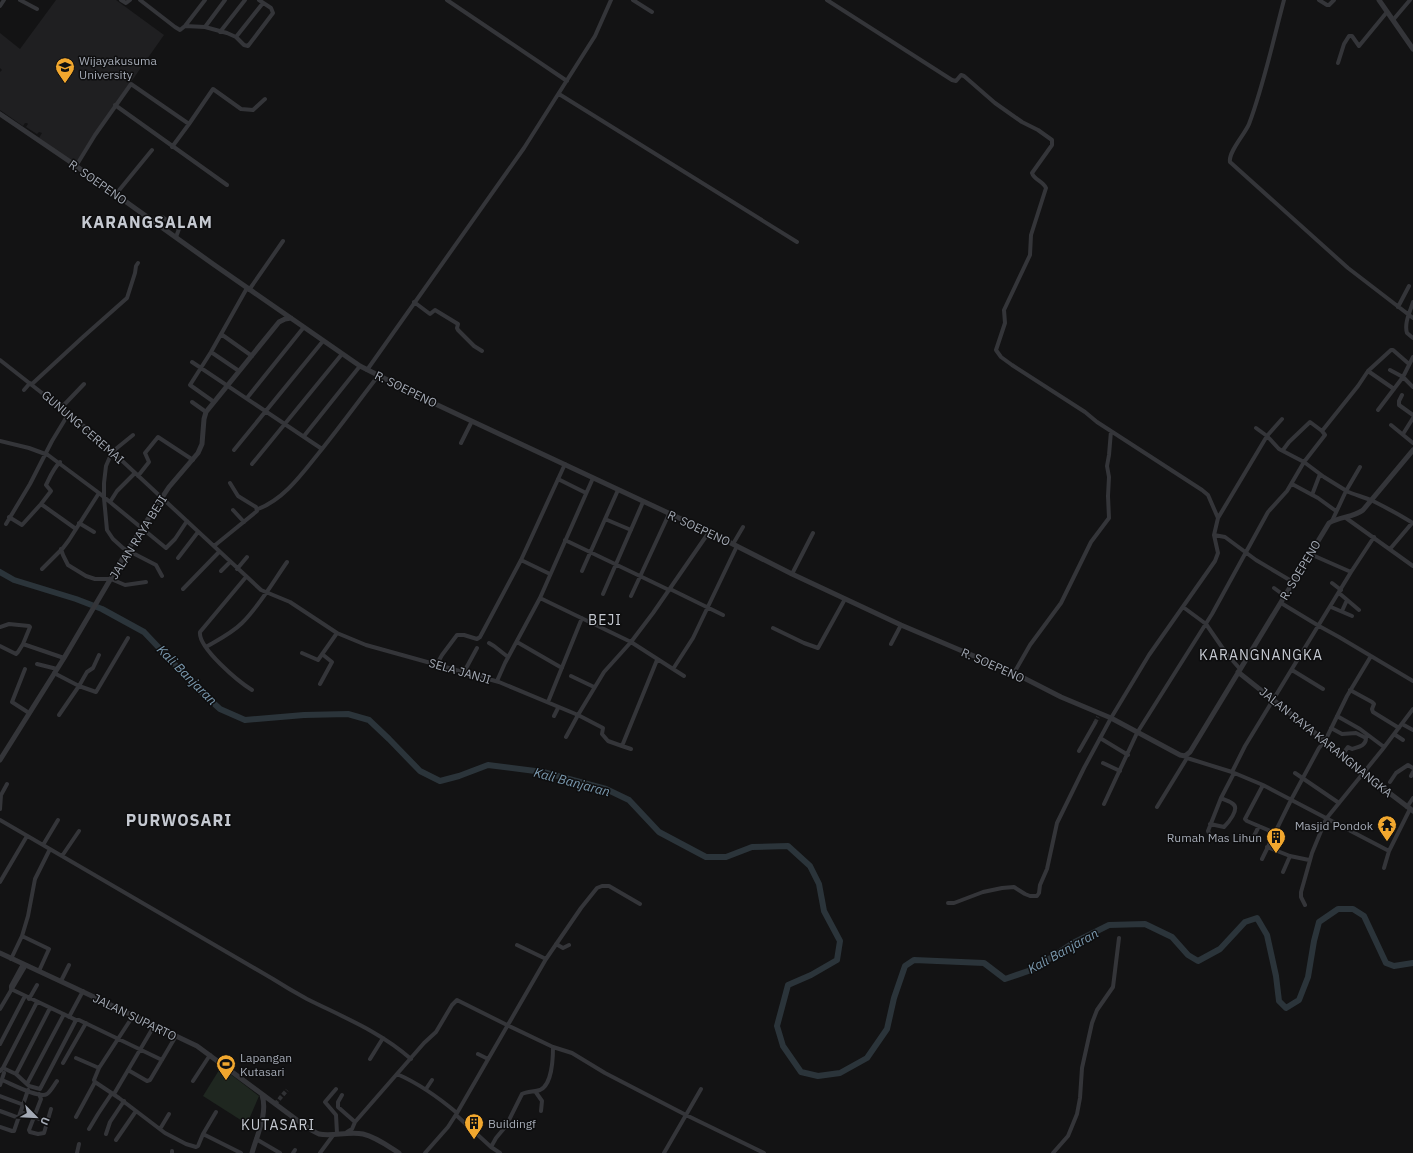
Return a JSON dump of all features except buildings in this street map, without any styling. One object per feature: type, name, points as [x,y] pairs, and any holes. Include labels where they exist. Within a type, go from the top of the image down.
[{"type":"street","points":[[0,6],[4,0]]},
{"type":"street","points":[[20,0],[37,10]]},
{"type":"street","points":[[121,0],[126,3],[130,0]]},
{"type":"street","points":[[140,0],[180,30],[206,0]]},
{"type":"street","points":[[205,27],[225,0]]},
{"type":"street","points":[[220,32],[245,0]]},
{"type":"street","points":[[447,0],[567,81]]},
{"type":"street","points":[[367,370],[414,302],[499,185],[595,36],[611,0]]},
{"type":"street","points":[[633,0],[652,12]]},
{"type":"street","points":[[827,0],[952,80],[956,80],[961,75],[964,76],[995,103],[1022,122],[1038,130],[1052,140],[1052,145],[1032,173],[1033,176],[1044,184],[1046,188],[1031,235],[1030,255],[1004,310],[1005,323],[996,350],[1001,357],[1012,365],[1202,490],[1208,496],[1218,518]]},
{"type":"street","points":[[1284,0],[1270,56],[1251,118],[1245,132],[1230,155],[1230,162],[1348,268],[1413,318]]},
{"type":"street","points":[[1319,0],[1326,5],[1329,5],[1334,0]]},
{"type":"street","points":[[1378,0],[1412,45]]},
{"type":"street","points":[[1392,20],[1410,0]]},
{"type":"street","points":[[185,26],[205,27],[227,33],[236,37],[244,45],[248,46],[273,13],[271,8],[261,1],[236,37]]},
{"type":"street","points":[[1338,63],[1344,44],[1349,36],[1352,36],[1359,46],[1387,12]]},
{"type":"street","points":[[76,166],[115,105],[131,84],[189,124]]},
{"type":"street","points":[[172,147],[213,89],[242,110],[253,110],[265,99]]},
{"type":"street","points":[[559,94],[797,242]]},
{"type":"street","points":[[115,105],[227,185]]},
{"type":"street","name":"R. SOEPENO","points":[[0,114],[116,194],[304,328],[360,366],[378,376],[709,532],[792,574],[901,625],[1014,673],[1099,715],[1111,718],[1137,733],[1186,757],[1329,522],[1332,521]]},
{"type":"street","points":[[116,194],[152,150]]},
{"type":"street","points":[[162,217],[179,228],[176,237]]},
{"type":"street","points":[[214,402],[190,386],[248,289],[283,241]]},
{"type":"street","points":[[24,390],[127,298],[135,273],[135,268],[138,263]]},
{"type":"street","points":[[1398,307],[1409,286]]},
{"type":"street","points":[[414,302],[430,314],[435,310],[458,324],[458,330],[474,346],[482,351]]},
{"type":"street","points":[[1413,302],[1408,315],[1406,331],[1413,338]]},
{"type":"street","points":[[277,309],[279,322],[291,318]]},
{"type":"street","name":"JALAN RAYA BEJI","points":[[0,760],[64,658],[127,551],[162,499],[198,453],[202,444],[206,412],[279,322]]},
{"type":"street","points":[[247,398],[304,328]]},
{"type":"street","points":[[221,334],[252,356]]},
{"type":"street","points":[[234,450],[323,341]]},
{"type":"street","points":[[1322,430],[1358,386],[1368,371],[1392,350],[1409,364]]},
{"type":"street","points":[[211,352],[239,371]]},
{"type":"street","points":[[252,464],[306,396],[342,354]]},
{"type":"street","points":[[1378,410],[1403,377],[1413,357]]},
{"type":"street","name":"GUNUNG CEREMAI","points":[[0,360],[62,407],[89,430],[162,499]]},
{"type":"street","points":[[192,362],[322,449]]},
{"type":"street","points":[[304,436],[360,366]]},
{"type":"street","points":[[1390,370],[1403,377],[1413,386]]},
{"type":"street","points":[[1368,371],[1394,389]]},
{"type":"street","points":[[214,546],[258,509],[266,506],[282,494],[302,474],[378,376]]},
{"type":"street","points":[[62,407],[84,384]]},
{"type":"street","points":[[1402,395],[1399,405],[1412,413]]},
{"type":"street","points":[[192,402],[206,412]]},
{"type":"street","points":[[6,524],[69,413]]},
{"type":"street","points":[[1403,434],[1413,418]]},
{"type":"street","points":[[948,903],[954,903],[983,892],[1002,888],[1014,887],[1025,894],[1033,896],[1037,896],[1039,894],[1040,885],[1047,869],[1056,823],[1082,771],[1111,718],[1149,655],[1217,556],[1218,553],[1214,535],[1218,518],[1267,436],[1282,419]]},
{"type":"street","points":[[461,443],[472,421]]},
{"type":"street","points":[[1104,804],[1137,733],[1206,624],[1268,512],[1292,484],[1304,462],[1325,436],[1322,430],[1311,422],[1308,422],[1283,450]]},
{"type":"street","points":[[1391,425],[1413,443]]},
{"type":"street","points":[[1256,428],[1267,436],[1279,449],[1304,462],[1346,491],[1358,497],[1372,501],[1403,516],[1413,523],[1390,550]]},
{"type":"street","points":[[1014,673],[1030,645],[1061,603],[1091,542],[1109,518],[1107,466],[1110,455],[1111,431]]},
{"type":"street","points":[[133,435],[112,452],[106,466],[104,473],[107,525],[109,534],[113,539],[127,551],[156,566],[162,576]]},
{"type":"street","points":[[106,499],[136,475],[149,462],[145,453],[158,437],[193,460]]},
{"type":"street","points":[[0,441],[46,453],[60,462],[142,529],[168,548],[187,521]]},
{"type":"street","points":[[1354,522],[1413,450]]},
{"type":"street","points":[[9,517],[22,524],[41,504],[51,491],[46,485],[52,471],[60,462]]},
{"type":"street","points":[[437,664],[457,635],[464,635],[477,639],[480,637],[521,560],[565,464]]},
{"type":"street","points":[[1332,521],[1346,491],[1360,467]]},
{"type":"street","points":[[1312,495],[1320,474]]},
{"type":"street","points":[[497,681],[508,657],[540,598],[593,478]]},
{"type":"street","points":[[558,479],[586,493]]},
{"type":"street","points":[[230,483],[238,496],[258,509]]},
{"type":"street","points":[[1292,484],[1318,498],[1336,511]]},
{"type":"street","points":[[582,572],[618,490]]},
{"type":"street","points":[[42,569],[61,549],[76,529],[99,493]]},
{"type":"street","name":"SELA JANJI","points":[[162,499],[254,585],[266,593],[297,605],[338,633],[366,645],[497,681],[548,702],[558,708],[578,715],[603,728],[602,734],[606,740],[622,746]]},
{"type":"street","points":[[603,594],[644,502]]},
{"type":"street","points":[[41,504],[76,529]]},
{"type":"street","points":[[233,510],[244,522]]},
{"type":"street","points":[[1332,521],[1360,513]]},
{"type":"street","points":[[632,596],[669,514]]},
{"type":"street","points":[[1346,518],[1354,522],[1413,566]]},
{"type":"street","points":[[605,519],[631,530]]},
{"type":"street","points":[[79,523],[94,532]]},
{"type":"street","points":[[673,669],[693,638],[743,527]]},
{"type":"street","points":[[178,558],[198,532]]},
{"type":"street","points":[[566,737],[594,686],[604,672],[631,642],[709,532]]},
{"type":"street","points":[[792,574],[813,533]]},
{"type":"street","points":[[1214,535],[1225,537],[1246,553],[1293,582]]},
{"type":"street","points":[[1211,837],[1208,831],[1210,824],[1245,746],[1374,537]]},
{"type":"street","points":[[565,540],[723,615]]},
{"type":"street","points":[[61,549],[68,565],[79,573],[90,578],[111,579],[125,585],[146,582]]},
{"type":"street","points":[[183,589],[219,552]]},
{"type":"street","points":[[1310,554],[1352,572]]},
{"type":"street","points":[[237,569],[247,556]]},
{"type":"street","points":[[521,560],[550,574]]},
{"type":"street","points":[[222,571],[230,562]]},
{"type":"street","points":[[206,647],[226,635],[243,622],[266,593],[287,562]]},
{"type":"street","points":[[246,577],[200,632],[200,635],[206,647],[223,667],[252,690]]},
{"type":"street","points":[[1332,583],[1347,600],[1359,610]]},
{"type":"street","points":[[1274,588],[1285,596]]},
{"type":"street","points":[[540,598],[631,642],[684,676]]},
{"type":"street","points":[[773,628],[818,648],[845,598]]},
{"type":"street","points":[[1342,612],[1347,600]]},
{"type":"street","points":[[1281,603],[1413,681]]},
{"type":"street","points":[[1183,607],[1206,624],[1239,671]]},
{"type":"street","points":[[1331,607],[1352,616]]},
{"type":"street","points":[[548,702],[582,618]]},
{"type":"street","points":[[0,627],[9,624],[30,627],[17,654],[0,646]]},
{"type":"street","points":[[891,644],[901,625]]},
{"type":"street","points":[[302,653],[318,660],[338,633]]},
{"type":"street","points":[[38,664],[55,671],[79,686],[96,692],[128,638]]},
{"type":"street","points":[[516,642],[562,668]]},
{"type":"street","points":[[489,643],[508,657]]},
{"type":"street","points":[[23,644],[64,658]]},
{"type":"street","points":[[464,672],[476,648]]},
{"type":"street","points":[[320,684],[332,662],[322,654]]},
{"type":"street","points":[[59,715],[87,672],[93,668],[99,655]]},
{"type":"street","points":[[1262,859],[1291,800],[1319,748],[1325,741],[1350,690],[1371,656]]},
{"type":"street","points":[[630,750],[622,746],[657,660]]},
{"type":"street","points":[[25,669],[12,702],[29,713]]},
{"type":"street","points":[[1292,670],[1323,690]]},
{"type":"street","name":"JALAN RAYA KARANGNANGKA","points":[[1239,671],[1362,773],[1410,809]]},
{"type":"street","points":[[572,676],[594,686]]},
{"type":"street","points":[[1350,690],[1372,702],[1374,704],[1372,709],[1373,712],[1400,726],[1413,730]]},
{"type":"street","points":[[554,716],[558,708]]},
{"type":"street","points":[[1305,905],[1301,897],[1301,892],[1309,860],[1326,818],[1340,803],[1413,709]]},
{"type":"street","points":[[1337,716],[1360,729],[1384,747]]},
{"type":"street","points":[[1079,752],[1095,723]]},
{"type":"street","points":[[1331,728],[1342,734],[1356,733],[1366,738],[1363,745],[1352,749],[1347,747],[1342,755]]},
{"type":"street","points":[[1394,734],[1403,740]]},
{"type":"street","points":[[1100,738],[1128,754]]},
{"type":"street","points":[[1158,807],[1186,757],[1233,772],[1263,785],[1389,851]]},
{"type":"street","points":[[1103,763],[1120,771]]},
{"type":"street","points":[[1390,782],[1404,766],[1408,765],[1413,768]]},
{"type":"street","points":[[1295,773],[1340,803]]},
{"type":"street","points":[[0,809],[1,795],[7,784]]},
{"type":"street","points":[[1263,785],[1245,819],[1275,833]]},
{"type":"street","points":[[1210,824],[1224,827],[1233,815],[1235,810],[1233,804],[1221,798]]},
{"type":"street","points":[[1384,868],[1389,851],[1410,809],[1413,798]]},
{"type":"street","points":[[0,820],[273,980],[383,1038],[401,1050],[410,1059]]},
{"type":"street","points":[[43,845],[58,820]]},
{"type":"street","points":[[1253,838],[1259,826]]},
{"type":"street","points":[[62,856],[79,831]]},
{"type":"street","points":[[0,882],[27,836]]},
{"type":"street","points":[[1267,847],[1290,856],[1309,860]]},
{"type":"street","points":[[11,959],[22,936],[28,916],[33,884],[50,849]]},
{"type":"street","points":[[1284,872],[1290,856]]},
{"type":"street","points":[[426,1153],[457,1114],[546,959],[580,908],[597,888],[609,886],[640,904]]},
{"type":"street","points":[[22,936],[49,948],[39,971]]},
{"type":"street","points":[[1052,1153],[1065,1140],[1071,1130],[1079,1108],[1082,1068],[1094,1017],[1113,985],[1119,938]]},
{"type":"street","points":[[556,944],[563,948],[570,945]]},
{"type":"street","points":[[517,945],[546,959]]},
{"type":"street","name":"JALAN SUPARTO","points":[[0,953],[197,1046],[262,1095],[317,1133],[325,1135],[347,1132],[363,1134],[375,1138],[400,1153]]},
{"type":"street","points":[[0,1009],[11,989],[14,987],[25,965]]},
{"type":"street","points":[[61,981],[69,965]]},
{"type":"street","points":[[29,999],[37,985]]},
{"type":"street","points":[[11,989],[29,999],[68,1017],[86,1023],[162,1060]]},
{"type":"street","points":[[68,1017],[83,991]]},
{"type":"street","points":[[0,996],[5,999]]},
{"type":"street","points":[[0,1044],[24,996]]},
{"type":"street","points":[[347,1132],[352,1129],[355,1122],[424,1043],[436,1032],[455,1000],[554,1047],[572,1053],[686,1115],[764,1153]]},
{"type":"street","points":[[0,1085],[2,1080],[2,1071],[37,1002]]},
{"type":"street","points":[[16,1074],[50,1008]]},
{"type":"street","points":[[0,1127],[13,1131],[24,1105],[28,1092],[28,1085],[64,1014]]},
{"type":"street","points":[[76,1117],[95,1082],[94,1080],[99,1068],[133,1016]]},
{"type":"street","points":[[2,1071],[16,1074],[28,1085],[41,1089],[76,1020]]},
{"type":"street","points":[[63,1063],[86,1023]]},
{"type":"street","points":[[89,1129],[113,1094],[154,1026]]},
{"type":"street","points":[[128,1070],[148,1081],[176,1036]]},
{"type":"street","points":[[370,1059],[383,1038]]},
{"type":"street","points":[[491,1147],[506,1126],[522,1094],[525,1092],[541,1090],[547,1083],[553,1062],[554,1047]]},
{"type":"street","points":[[478,1054],[488,1059]]},
{"type":"street","points":[[193,1081],[210,1055]]},
{"type":"street","points":[[76,1058],[99,1068]]},
{"type":"street","points":[[397,1074],[426,1089],[457,1114],[491,1147],[500,1153]]},
{"type":"street","points":[[2,1080],[28,1092],[46,1095],[57,1082]]},
{"type":"street","points":[[426,1089],[432,1080]]},
{"type":"street","points":[[95,1082],[136,1110],[160,1129],[174,1138],[196,1147],[198,1146],[216,1112]]},
{"type":"street","points":[[320,1153],[336,1133],[337,1117],[325,1102],[336,1089]]},
{"type":"street","points":[[664,1153],[701,1089]]},
{"type":"street","points":[[535,1091],[542,1101],[541,1111]]},
{"type":"street","points":[[40,1094],[41,1099],[29,1130],[30,1132],[38,1134],[43,1133],[51,1110]]},
{"type":"street","points":[[252,1153],[264,1110],[264,1100],[262,1095]]},
{"type":"street","points":[[342,1095],[338,1100],[338,1107],[355,1122]]},
{"type":"street","points":[[0,1096],[24,1105]]},
{"type":"street","points":[[106,1134],[110,1122],[124,1102]]},
{"type":"street","points":[[264,1110],[270,1104],[275,1104]]},
{"type":"street","points":[[116,1140],[136,1110]]},
{"type":"street","points":[[0,1111],[18,1118]]},
{"type":"street","points":[[21,1112],[47,1122]]},
{"type":"street","points":[[160,1129],[169,1114]]},
{"type":"street","points":[[203,1134],[241,1153]]},
{"type":"street","points":[[256,1139],[280,1153]]},
{"type":"street","points":[[77,1153],[79,1144]]},
{"type":"shaded area","name":"Wijayakusuma University","points":[[56,0],[116,0],[164,35],[75,164],[39,138],[42,133],[39,132],[37,134],[26,127],[28,124],[27,123],[23,126],[0,110],[0,72],[2,70],[0,68],[0,33],[20,49]]},
{"type":"shaded area","name":"Lapangan Kutasari","points":[[221,1067],[259,1096],[247,1124],[203,1096]]},
{"type":"waterway","name":"Kali Banjaran","points":[[0,572],[14,580],[76,599],[102,609],[144,632],[198,689],[220,709],[245,720],[304,715],[348,714],[369,720],[420,771],[440,781],[459,776],[488,765],[543,772],[606,789],[629,800],[659,832],[706,857],[726,857],[752,847],[788,846],[810,866],[819,884],[824,911],[840,941],[837,960],[811,975],[788,985],[777,1026],[783,1046],[801,1072],[818,1076],[840,1073],[867,1058],[887,1029],[894,998],[905,966],[914,960],[984,963],[1005,979],[1034,969],[1073,943],[1109,925],[1145,924],[1172,937],[1188,955],[1198,961],[1220,949],[1245,922],[1257,918],[1267,935],[1276,976],[1279,1001],[1286,1008],[1299,1000],[1308,977],[1319,922],[1338,909],[1353,909],[1364,916],[1386,963],[1394,966],[1413,963]]},
{"type":"tunnel","points":[[1095,723],[1098,717]]},
{"type":"tunnel","points":[[275,1104],[287,1090]]},
{"type":"place","name":"Wijayakusuma University","points":[[65,84]]},
{"type":"place","name":"Masjid Pondok","points":[[1387,842]]},
{"type":"place","name":"Rumah Mas Lihun","points":[[1276,854]]},
{"type":"place","name":"Lapangan Kutasari","points":[[226,1081]]},
{"type":"place","name":"Buildingf","points":[[474,1140]]},
{"type":"district","name":"KARANGSALAM","points":[[147,222]]},
{"type":"district","name":"BEJI","points":[[605,620]]},
{"type":"district","name":"KARANGNANGKA","points":[[1261,655]]},
{"type":"district","name":"PURWOSARI","points":[[179,820]]},
{"type":"district","name":"KUTASARI","points":[[278,1125]]}]
